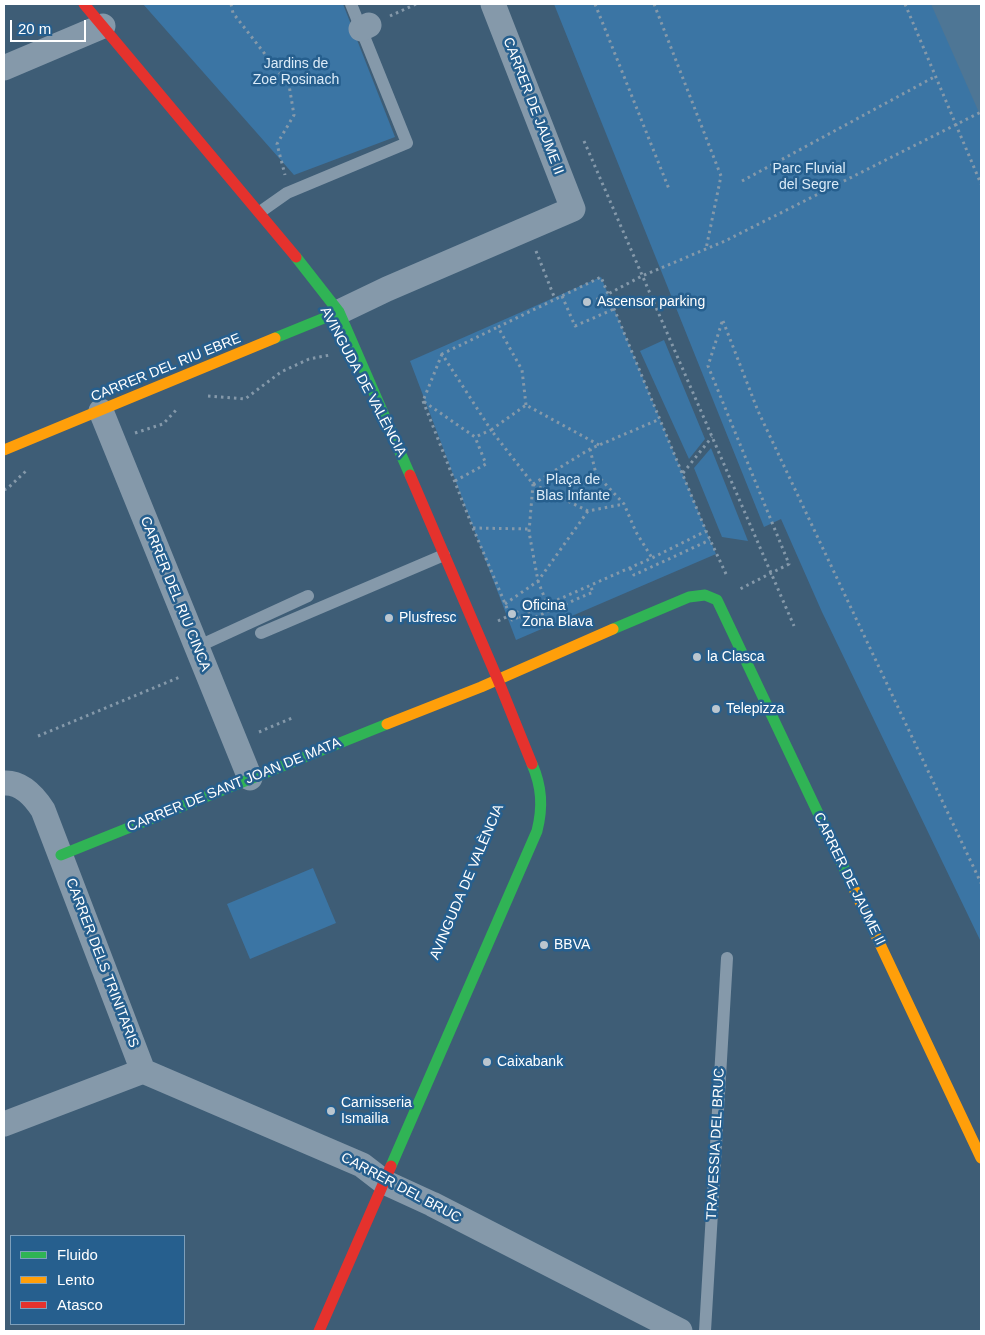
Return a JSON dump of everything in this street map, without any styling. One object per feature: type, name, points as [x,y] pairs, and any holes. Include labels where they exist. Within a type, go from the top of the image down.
[{"type":"street","name":"AVINGUDA DE VALÈNCIA","points":[[84,4],[260,212],[339,312],[498,680],[535,771],[541,793],[542,814],[537,831],[319,1331]]},
{"type":"street","name":"CARRER DE JAUME II","points":[[339,312],[387,289],[574,209],[493,4]]},
{"type":"street","points":[[4,68],[103,26]]},
{"type":"street","name":"CARRER DEL RIU EBRE","points":[[4,450],[339,312]]},
{"type":"street","name":"CARRER DEL RIU CINCA","points":[[101,411],[250,778]]},
{"type":"street","points":[[498,680],[693,595],[708,595],[717,600]]},
{"type":"street","name":"CARRER DE JAUME II","points":[[717,600],[981,1158]]},
{"type":"street","name":"CARRER DE SANT JOAN DE MATA","points":[[61,854],[498,680]]},
{"type":"street","points":[[4,783],[19,786],[34,797],[43,810],[61,854]]},
{"type":"street","name":"CARRER DELS TRINITARIS","points":[[61,854],[143,1071]]},
{"type":"street","points":[[4,1124],[143,1071]]},
{"type":"street","name":"CARRER DEL BRUC","points":[[143,1071],[356,1162],[384,1182],[432,1204],[656,1325],[680,1331]]},
{"type":"lane","points":[[260,212],[290,192],[407,143],[365,27],[351,4]]},
{"type":"lane","points":[[260,633],[444,555]]},
{"type":"lane","points":[[197,647],[308,596]]},
{"type":"lane","name":"TRAVESSIA DEL BRUC","points":[[705,1331],[727,958]]},
{"type":"path","points":[[231,4],[232,13],[289,85],[294,115],[277,144],[290,192]]},
{"type":"path","points":[[595,4],[669,188]]},
{"type":"path","points":[[654,4],[721,176],[706,250]]},
{"type":"path","points":[[905,4],[981,184]]},
{"type":"path","points":[[742,181],[936,76]]},
{"type":"path","points":[[594,300],[642,276],[706,250],[981,112]]},
{"type":"path","points":[[584,141],[794,626]]},
{"type":"path","points":[[535,248],[555,299]]},
{"type":"path","points":[[706,531],[652,558],[512,620],[423,401],[442,354],[601,277],[706,531],[735,592]]},
{"type":"path","points":[[562,296],[576,326],[614,309]]},
{"type":"path","points":[[717,600],[789,564],[708,366],[723,321],[758,411],[981,883]]},
{"type":"path","name":"AVINGUDA DE VALÈNCIA","points":[[313,323],[333,362]]},
{"type":"path","points":[[498,327],[522,370],[526,405]]},
{"type":"path","points":[[442,354],[491,430],[533,484],[588,511],[624,504]]},
{"type":"path","points":[[200,395],[245,399],[281,372],[309,358],[330,355]]},
{"type":"path","points":[[423,401],[475,437],[486,464],[455,481]]},
{"type":"path","points":[[131,434],[163,424],[184,402]]},
{"type":"path","points":[[475,437],[491,430],[526,405]]},
{"type":"path","points":[[526,405],[599,444]]},
{"type":"path","points":[[533,484],[599,444],[660,419]]},
{"type":"path","points":[[683,473],[712,437]]},
{"type":"path","points":[[590,449],[596,474],[624,504],[636,532],[652,558]]},
{"type":"path","points":[[533,484],[529,529],[538,582],[547,604]]},
{"type":"path","points":[[505,604],[538,582],[588,511]]},
{"type":"path","points":[[473,528],[529,529]]},
{"type":"path","points":[[630,568],[634,575],[710,540]]},
{"type":"path","points":[[491,624],[517,612],[524,622],[593,592],[590,585]]},
{"type":"path","points":[[38,736],[180,677]]},
{"type":"path","points":[[259,732],[292,718]]},
{"type":"green space","name":"Jardins de Zoe Rosinach","points":[[143,4],[343,4],[395,137],[294,175]]},
{"type":"green space","name":"Parc Fluvial del Segre","points":[[554,4],[981,4],[981,942],[822,612],[781,519],[764,527]]},
{"type":"green space","name":"Plaça de Blas Infante","points":[[601,277],[716,554],[516,640],[410,361]]},
{"type":"green space","points":[[664,340],[705,439],[689,459],[640,351]]},
{"type":"green space","points":[[711,448],[748,541],[722,537],[694,468]]},
{"type":"green space","points":[[313,868],[336,923],[250,959],[227,904]]},
{"type":"shaded area","points":[[931,4],[981,4],[981,117]]},
{"type":"traffic: fast","points":[[296,257],[339,312],[410,475]]},
{"type":"traffic: fast","points":[[275,338],[339,312]]},
{"type":"traffic: fast","points":[[613,629],[689,597],[705,595],[717,600],[854,889]]},
{"type":"traffic: fast","points":[[61,855],[387,724]]},
{"type":"traffic: fast","points":[[391,1166],[537,831],[540,814],[540,789],[532,764]]},
{"type":"traffic: slow","points":[[4,450],[275,338]]},
{"type":"traffic: slow","points":[[387,724],[481,687],[613,629]]},
{"type":"traffic: slow","points":[[854,889],[981,1158]]},
{"type":"traffic: jam","points":[[84,4],[296,257]]},
{"type":"traffic: jam","points":[[410,475],[532,764]]},
{"type":"traffic: jam","points":[[319,1331],[391,1166]]},
{"type":"place","name":"Ascensor parking","points":[[587,302]]},
{"type":"place","name":"Oficina Zona Blava","points":[[512,614]]},
{"type":"place","name":"Plusfresc","points":[[389,618]]},
{"type":"place","name":"la Clasca","points":[[697,657]]},
{"type":"place","name":"Telepizza","points":[[716,709]]},
{"type":"place","name":"BBVA","points":[[544,945]]},
{"type":"place","name":"Caixabank","points":[[487,1062]]},
{"type":"place","name":"Carnisseria Ismailia","points":[[331,1111]]}]
